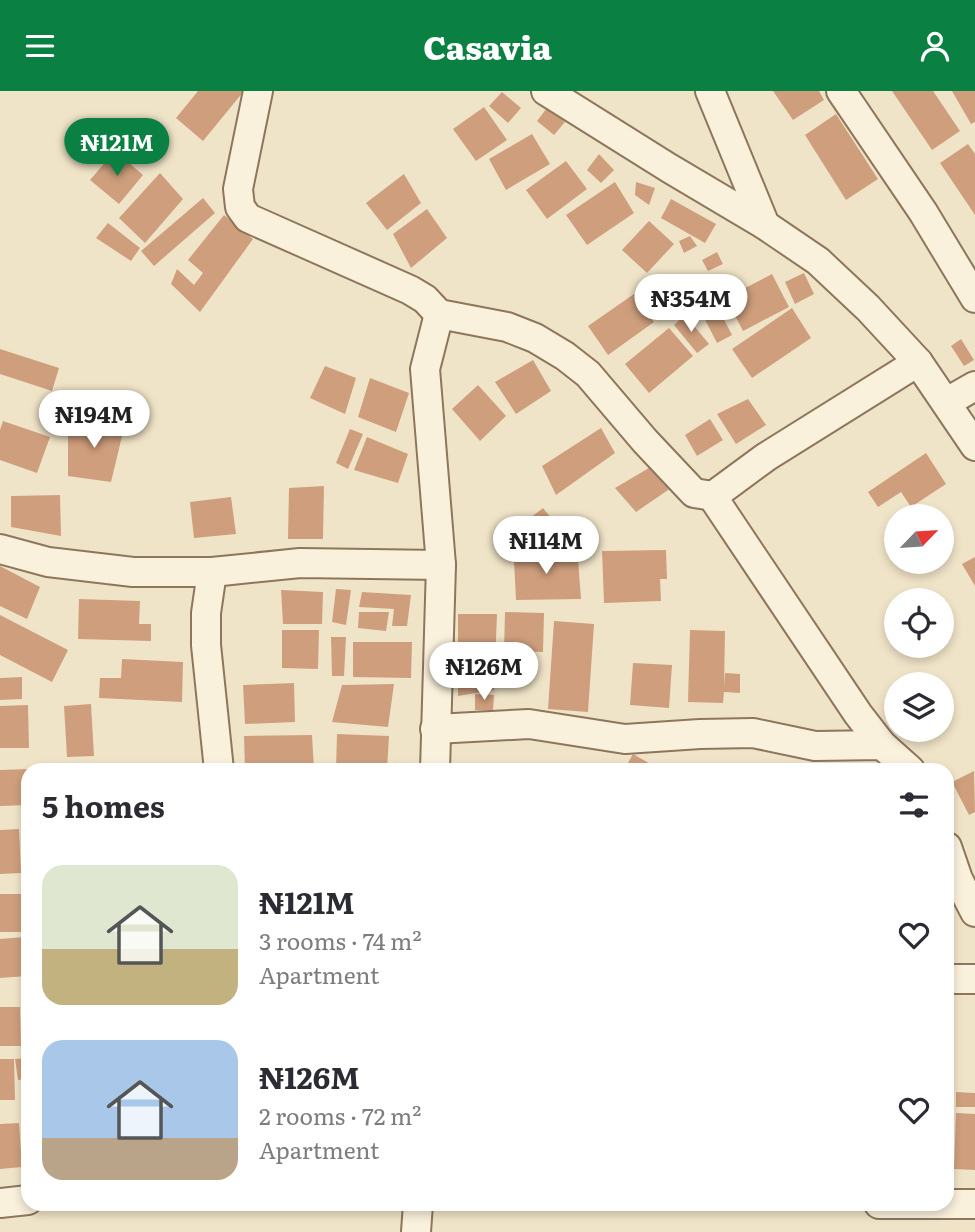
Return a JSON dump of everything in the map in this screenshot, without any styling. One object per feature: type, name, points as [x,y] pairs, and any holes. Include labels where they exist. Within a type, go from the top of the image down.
[{"type":"street","points":[[258,91],[238,189],[240,207],[248,218],[410,290],[425,299],[439,314],[507,327],[535,338],[565,356],[588,374],[694,493],[712,496],[766,457],[918,362]]},
{"type":"street","points":[[546,91],[765,225],[818,261],[868,308],[918,362],[975,446]]},
{"type":"street","points":[[710,91],[765,225]]},
{"type":"street","points":[[841,91],[923,212],[975,298]]},
{"type":"street","points":[[435,763],[441,565],[425,369],[439,314]]},
{"type":"street","points":[[947,402],[975,386]]},
{"type":"street","points":[[712,496],[858,714],[882,745],[901,763]]},
{"type":"street","points":[[0,549],[48,562],[133,572],[212,572],[300,563],[441,565]]},
{"type":"street","points":[[212,572],[206,613],[206,645],[218,763]]},
{"type":"street","points":[[435,729],[528,724],[625,739],[753,733],[815,746],[882,745]]},
{"type":"street","points":[[954,867],[975,912]]},
{"type":"street","points":[[954,979],[975,979]]},
{"type":"street","points":[[0,1203],[21,1201]]},
{"type":"street","points":[[954,1204],[975,1204]]},
{"type":"street","points":[[416,1232],[418,1211]]},
{"type":"building","points":[[198,91],[244,91],[203,141],[176,118]]},
{"type":"building","points":[[773,91],[819,91],[824,100],[793,120]]},
{"type":"building","points":[[892,91],[933,91],[960,131],[932,150]]},
{"type":"building","points":[[952,91],[975,91],[975,122],[971,124]]},
{"type":"building","points":[[502,92],[521,108],[508,123],[489,106]]},
{"type":"building","points":[[484,107],[507,140],[476,161],[453,129]]},
{"type":"building","points":[[547,108],[565,122],[554,135],[537,121]]},
{"type":"building","points":[[836,114],[878,179],[846,200],[805,135]]},
{"type":"building","points":[[532,134],[550,164],[506,190],[489,159]]},
{"type":"building","points":[[968,144],[975,154],[975,215],[940,163]]},
{"type":"building","points":[[115,151],[143,175],[119,204],[90,180]]},
{"type":"building","points":[[599,154],[614,170],[601,183],[587,170]]},
{"type":"building","points":[[566,161],[587,189],[547,219],[526,190]]},
{"type":"building","points":[[160,173],[183,199],[145,243],[119,218]]},
{"type":"building","points":[[404,174],[421,203],[387,230],[366,203]]},
{"type":"building","points":[[615,182],[634,213],[587,245],[566,215]]},
{"type":"building","points":[[636,182],[655,188],[649,205],[635,195]]},
{"type":"building","points":[[203,198],[215,213],[154,266],[141,251]]},
{"type":"building","points":[[671,199],[716,224],[705,243],[661,218]]},
{"type":"building","points":[[427,209],[447,238],[411,268],[393,234]]},
{"type":"building","points":[[224,215],[253,239],[200,312],[171,284],[177,269],[194,285],[203,273],[188,260]]},
{"type":"building","points":[[649,221],[674,244],[647,273],[622,250]]},
{"type":"building","points":[[108,223],[140,248],[131,261],[96,238]]},
{"type":"building","points":[[690,236],[697,246],[684,253],[679,241]]},
{"type":"building","points":[[717,252],[723,264],[708,271],[702,260]]},
{"type":"building","points":[[804,273],[814,294],[795,304],[785,282]]},
{"type":"building","points":[[772,274],[789,307],[743,331],[726,298]]},
{"type":"building","points":[[634,294],[654,322],[608,355],[588,326]]},
{"type":"building","points":[[713,298],[732,335],[717,343],[698,306]]},
{"type":"building","points":[[792,308],[811,338],[752,378],[732,349]]},
{"type":"building","points":[[685,315],[709,344],[697,353],[674,325]]},
{"type":"building","points":[[669,328],[693,356],[649,393],[625,364]]},
{"type":"building","points":[[961,339],[974,360],[964,366],[951,346]]},
{"type":"building","points":[[0,349],[59,368],[52,391],[0,374]]},
{"type":"building","points":[[533,360],[551,391],[516,414],[495,382]]},
{"type":"building","points":[[325,366],[356,378],[345,414],[310,398]]},
{"type":"building","points":[[370,378],[409,393],[396,432],[358,417]]},
{"type":"building","points":[[478,385],[506,416],[480,441],[452,409]]},
{"type":"building","points":[[748,399],[766,425],[736,444],[717,414]]},
{"type":"building","points":[[710,419],[723,440],[697,456],[685,435]]},
{"type":"building","points":[[3,421],[50,437],[37,473],[0,460],[0,430]]},
{"type":"building","points":[[68,424],[125,424],[111,482],[68,476]]},
{"type":"building","points":[[601,428],[615,453],[556,495],[542,466]]},
{"type":"building","points":[[350,429],[363,434],[348,469],[336,463]]},
{"type":"building","points":[[367,437],[408,454],[398,483],[354,470]]},
{"type":"building","points":[[926,453],[946,484],[916,504],[909,504],[901,492],[878,507],[868,492]]},
{"type":"building","points":[[654,465],[671,488],[636,512],[615,488]]},
{"type":"building","points":[[324,486],[323,539],[288,539],[289,488]]},
{"type":"building","points":[[60,495],[61,536],[11,527],[11,496]]},
{"type":"building","points":[[231,497],[236,534],[194,538],[190,502]]},
{"type":"building","points":[[543,508],[555,523],[542,534],[530,518]]},
{"type":"building","points":[[531,545],[551,546],[553,560],[578,559],[581,599],[516,600],[514,561],[524,559]]},
{"type":"building","points":[[666,550],[667,579],[660,579],[661,601],[604,603],[602,551]]},
{"type":"building","points":[[975,557],[975,586],[962,564]]},
{"type":"building","points":[[0,566],[40,587],[27,619],[0,606]]},
{"type":"building","points":[[336,589],[351,590],[346,625],[332,622]]},
{"type":"building","points":[[281,590],[323,592],[322,624],[283,624]]},
{"type":"building","points":[[362,592],[411,595],[407,626],[392,626],[394,609],[359,607]]},
{"type":"building","points":[[79,599],[140,601],[139,624],[151,624],[151,641],[78,639]]},
{"type":"building","points":[[359,612],[389,612],[386,631],[358,628]]},
{"type":"building","points":[[505,612],[544,613],[543,652],[504,651]]},
{"type":"building","points":[[458,614],[497,614],[494,690],[458,696]]},
{"type":"building","points":[[0,615],[68,650],[52,682],[0,655]]},
{"type":"building","points":[[554,621],[594,624],[588,712],[548,709]]},
{"type":"building","points":[[282,630],[319,630],[318,669],[282,668]]},
{"type":"building","points":[[690,630],[725,631],[724,687],[725,673],[740,674],[740,693],[724,692],[723,703],[688,702]]},
{"type":"building","points":[[331,637],[346,637],[344,676],[332,676]]},
{"type":"building","points":[[353,642],[412,642],[411,678],[353,677]]},
{"type":"building","points":[[122,659],[183,662],[182,702],[99,698],[100,678],[121,678]]},
{"type":"building","points":[[633,663],[672,665],[669,708],[630,705]]},
{"type":"building","points":[[22,677],[22,699],[0,700],[0,678]]},
{"type":"building","points":[[294,683],[295,722],[245,724],[243,685]]},
{"type":"building","points":[[394,684],[388,727],[332,722],[342,685]]},
{"type":"building","points":[[475,694],[494,695],[493,711],[475,710]]},
{"type":"building","points":[[91,704],[94,756],[67,757],[64,706]]},
{"type":"building","points":[[28,705],[29,748],[0,748],[0,706]]},
{"type":"building","points":[[337,734],[389,736],[387,763],[336,763]]},
{"type":"building","points":[[312,735],[314,763],[245,763],[244,736]]},
{"type":"building","points":[[633,754],[649,763],[628,763]]},
{"type":"building","points":[[21,769],[21,805],[0,806],[0,770]]},
{"type":"building","points":[[974,771],[975,812],[969,815],[954,781]]},
{"type":"building","points":[[19,829],[21,873],[0,874],[0,830]]},
{"type":"building","points":[[0,894],[21,894],[21,932],[0,932]]},
{"type":"building","points":[[21,937],[21,976],[0,978],[0,939]]},
{"type":"building","points":[[0,1007],[20,1007],[21,1046],[0,1046]]},
{"type":"building","points":[[0,1059],[14,1059],[15,1100],[0,1100]]},
{"type":"building","points":[[15,1059],[21,1059],[21,1080],[18,1080]]},
{"type":"building","points":[[956,1092],[975,1093],[975,1107],[956,1107]]},
{"type":"building","points":[[956,1113],[975,1114],[975,1170],[954,1169]]},
{"type":"building","points":[[19,1123],[21,1167],[0,1169],[0,1124]]}]
